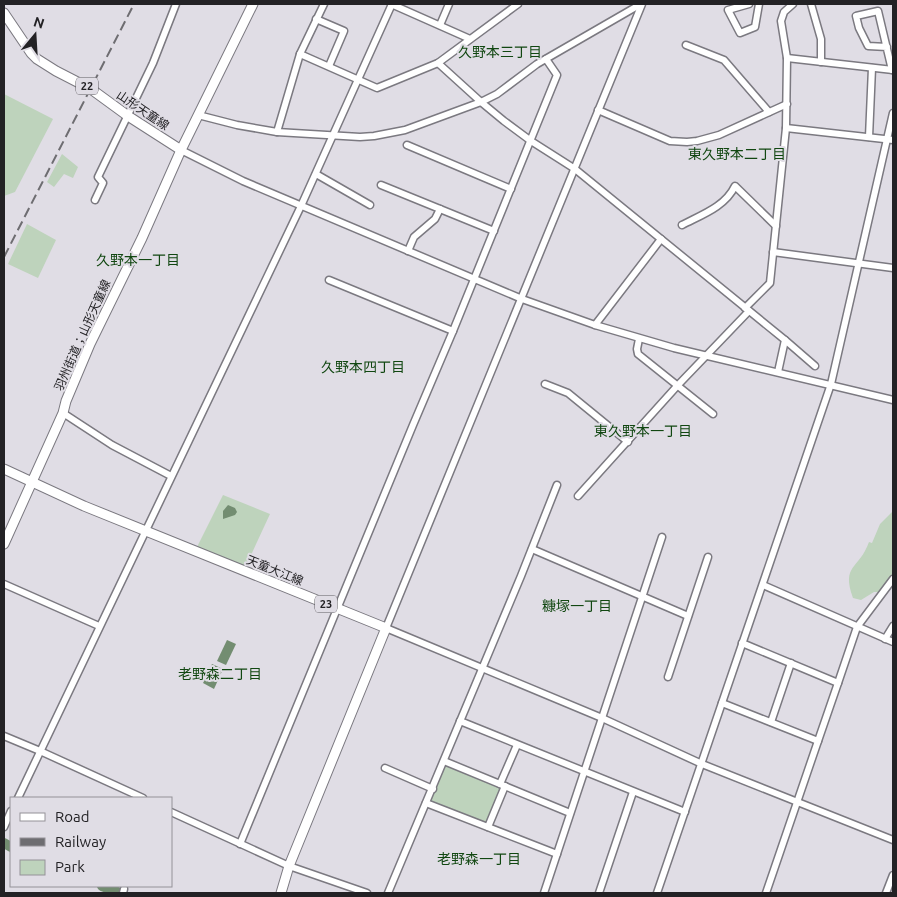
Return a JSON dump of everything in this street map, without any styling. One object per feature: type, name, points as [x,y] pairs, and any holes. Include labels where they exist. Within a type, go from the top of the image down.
[{"type":"main road","name":"羽州街道；山形天童線","points":[[4,544],[64,413],[66,401],[90,344],[142,238],[181,150],[253,4]]},
{"type":"main road","name":"山形天童線","points":[[4,13],[37,59],[91,89],[128,116],[181,150]]},
{"type":"main road","name":"天童大江線","points":[[4,469],[145,530],[386,628]]},
{"type":"main road","points":[[281,893],[289,866],[386,628]]},
{"type":"street","points":[[95,200],[103,183],[98,177],[153,63],[176,4]]},
{"type":"street","points":[[277,132],[300,54],[324,4]]},
{"type":"street","points":[[18,797],[301,206],[391,4],[470,40]]},
{"type":"street","points":[[440,25],[450,4]]},
{"type":"street","points":[[300,54],[376,88],[438,63],[518,4]]},
{"type":"street","points":[[198,115],[244,127],[277,132],[360,137],[390,134],[481,102],[497,94],[546,59],[642,4]]},
{"type":"street","points":[[642,4],[386,628],[602,718],[702,764],[797,800],[893,840]]},
{"type":"street","points":[[749,4],[728,10],[740,33],[755,27],[759,4]]},
{"type":"street","points":[[578,496],[770,283],[786,128],[787,58],[781,21],[784,12],[793,4]]},
{"type":"street","points":[[811,4],[821,38],[821,62]]},
{"type":"street","points":[[787,58],[892,70],[887,47],[878,11],[856,16],[859,28],[868,46],[887,47]]},
{"type":"street","points":[[316,19],[344,31],[329,66]]},
{"type":"street","points":[[686,45],[724,60],[769,112]]},
{"type":"street","points":[[240,844],[557,75],[546,59]]},
{"type":"street","points":[[438,63],[481,102],[531,141],[575,169],[815,366]]},
{"type":"street","points":[[869,137],[872,68]]},
{"type":"street","points":[[598,110],[670,141],[697,141],[787,104]]},
{"type":"street","points":[[657,893],[831,384],[890,140],[893,113]]},
{"type":"street","points":[[786,128],[890,140]]},
{"type":"street","points":[[407,145],[511,189]]},
{"type":"street","points":[[181,150],[243,181],[301,206],[522,299],[595,325],[639,339],[893,400]]},
{"type":"street","points":[[316,174],[370,205]]},
{"type":"street","points":[[381,185],[494,231]]},
{"type":"street","points":[[682,225],[724,202],[731,195],[735,186],[776,226]]},
{"type":"street","points":[[408,251],[414,237],[435,219],[440,209]]},
{"type":"street","points":[[595,325],[661,239]]},
{"type":"street","points":[[773,252],[893,268]]},
{"type":"street","points":[[329,280],[453,331]]},
{"type":"street","points":[[639,339],[638,354],[712,414]]},
{"type":"street","points":[[778,372],[785,340]]},
{"type":"street","points":[[545,384],[568,393],[628,442]]},
{"type":"street","points":[[64,413],[112,445],[171,476]]},
{"type":"street","points":[[388,893],[433,789],[557,485]]},
{"type":"street","points":[[544,893],[662,537]]},
{"type":"street","points":[[532,549],[688,616]]},
{"type":"street","points":[[668,677],[708,557]]},
{"type":"street","points":[[766,893],[857,627],[891,588],[893,580]]},
{"type":"street","points":[[4,584],[99,626]]},
{"type":"street","points":[[763,585],[893,642]]},
{"type":"street","points":[[885,639],[893,626]]},
{"type":"street","points":[[742,643],[838,682]]},
{"type":"street","points":[[770,722],[791,663]]},
{"type":"street","points":[[722,703],[818,741]]},
{"type":"street","points":[[460,721],[685,812]]},
{"type":"street","points":[[4,736],[141,797]]},
{"type":"street","points":[[488,827],[517,745]]},
{"type":"street","points":[[444,761],[570,813]]},
{"type":"street","points":[[385,768],[433,789]]},
{"type":"street","points":[[599,893],[634,792]]},
{"type":"street","points":[[426,803],[557,854]]},
{"type":"street","points":[[172,812],[289,866],[367,893]]},
{"type":"street","points":[[4,827],[10,813]]},
{"type":"street","points":[[886,893],[893,874]]},
{"type":"green space","points":[[4,94],[53,119],[15,192],[4,196]]},
{"type":"green space","points":[[62,154],[78,167],[73,178],[64,174],[54,187],[47,182]]},
{"type":"green space","points":[[27,224],[56,240],[38,278],[8,264]]},
{"type":"green space","points":[[223,495],[270,514],[245,568],[196,549]]},
{"type":"green space","points":[[893,511],[893,575],[879,592],[874,592],[861,600],[853,598],[849,579],[850,573],[861,558],[869,542],[872,543],[880,524]]},
{"type":"green space","points":[[445,763],[504,787],[488,826],[428,803]]},
{"type":"shaded area","points":[[228,505],[235,508],[237,512],[235,515],[223,519],[223,511]]},
{"type":"shaded area","points":[[227,640],[236,644],[226,665],[217,661]]},
{"type":"shaded area","points":[[212,664],[223,669],[214,689],[203,683]]},
{"type":"waterway","points":[[4,843],[10,846]]},
{"type":"waterway","points":[[105,887],[120,893]]},
{"type":"railway","points":[[4,257],[134,4]]},
{"type":"district","name":"久野本三丁目","points":[[500,52]]},
{"type":"district","name":"東久野本二丁目","points":[[737,154]]},
{"type":"district","name":"久野本一丁目","points":[[138,260]]},
{"type":"district","name":"久野本四丁目","points":[[363,367]]},
{"type":"district","name":"東久野本一丁目","points":[[643,431]]},
{"type":"district","name":"糠塚一丁目","points":[[577,606]]},
{"type":"district","name":"老野森二丁目","points":[[220,674]]},
{"type":"district","name":"老野森一丁目","points":[[479,859]]}]
